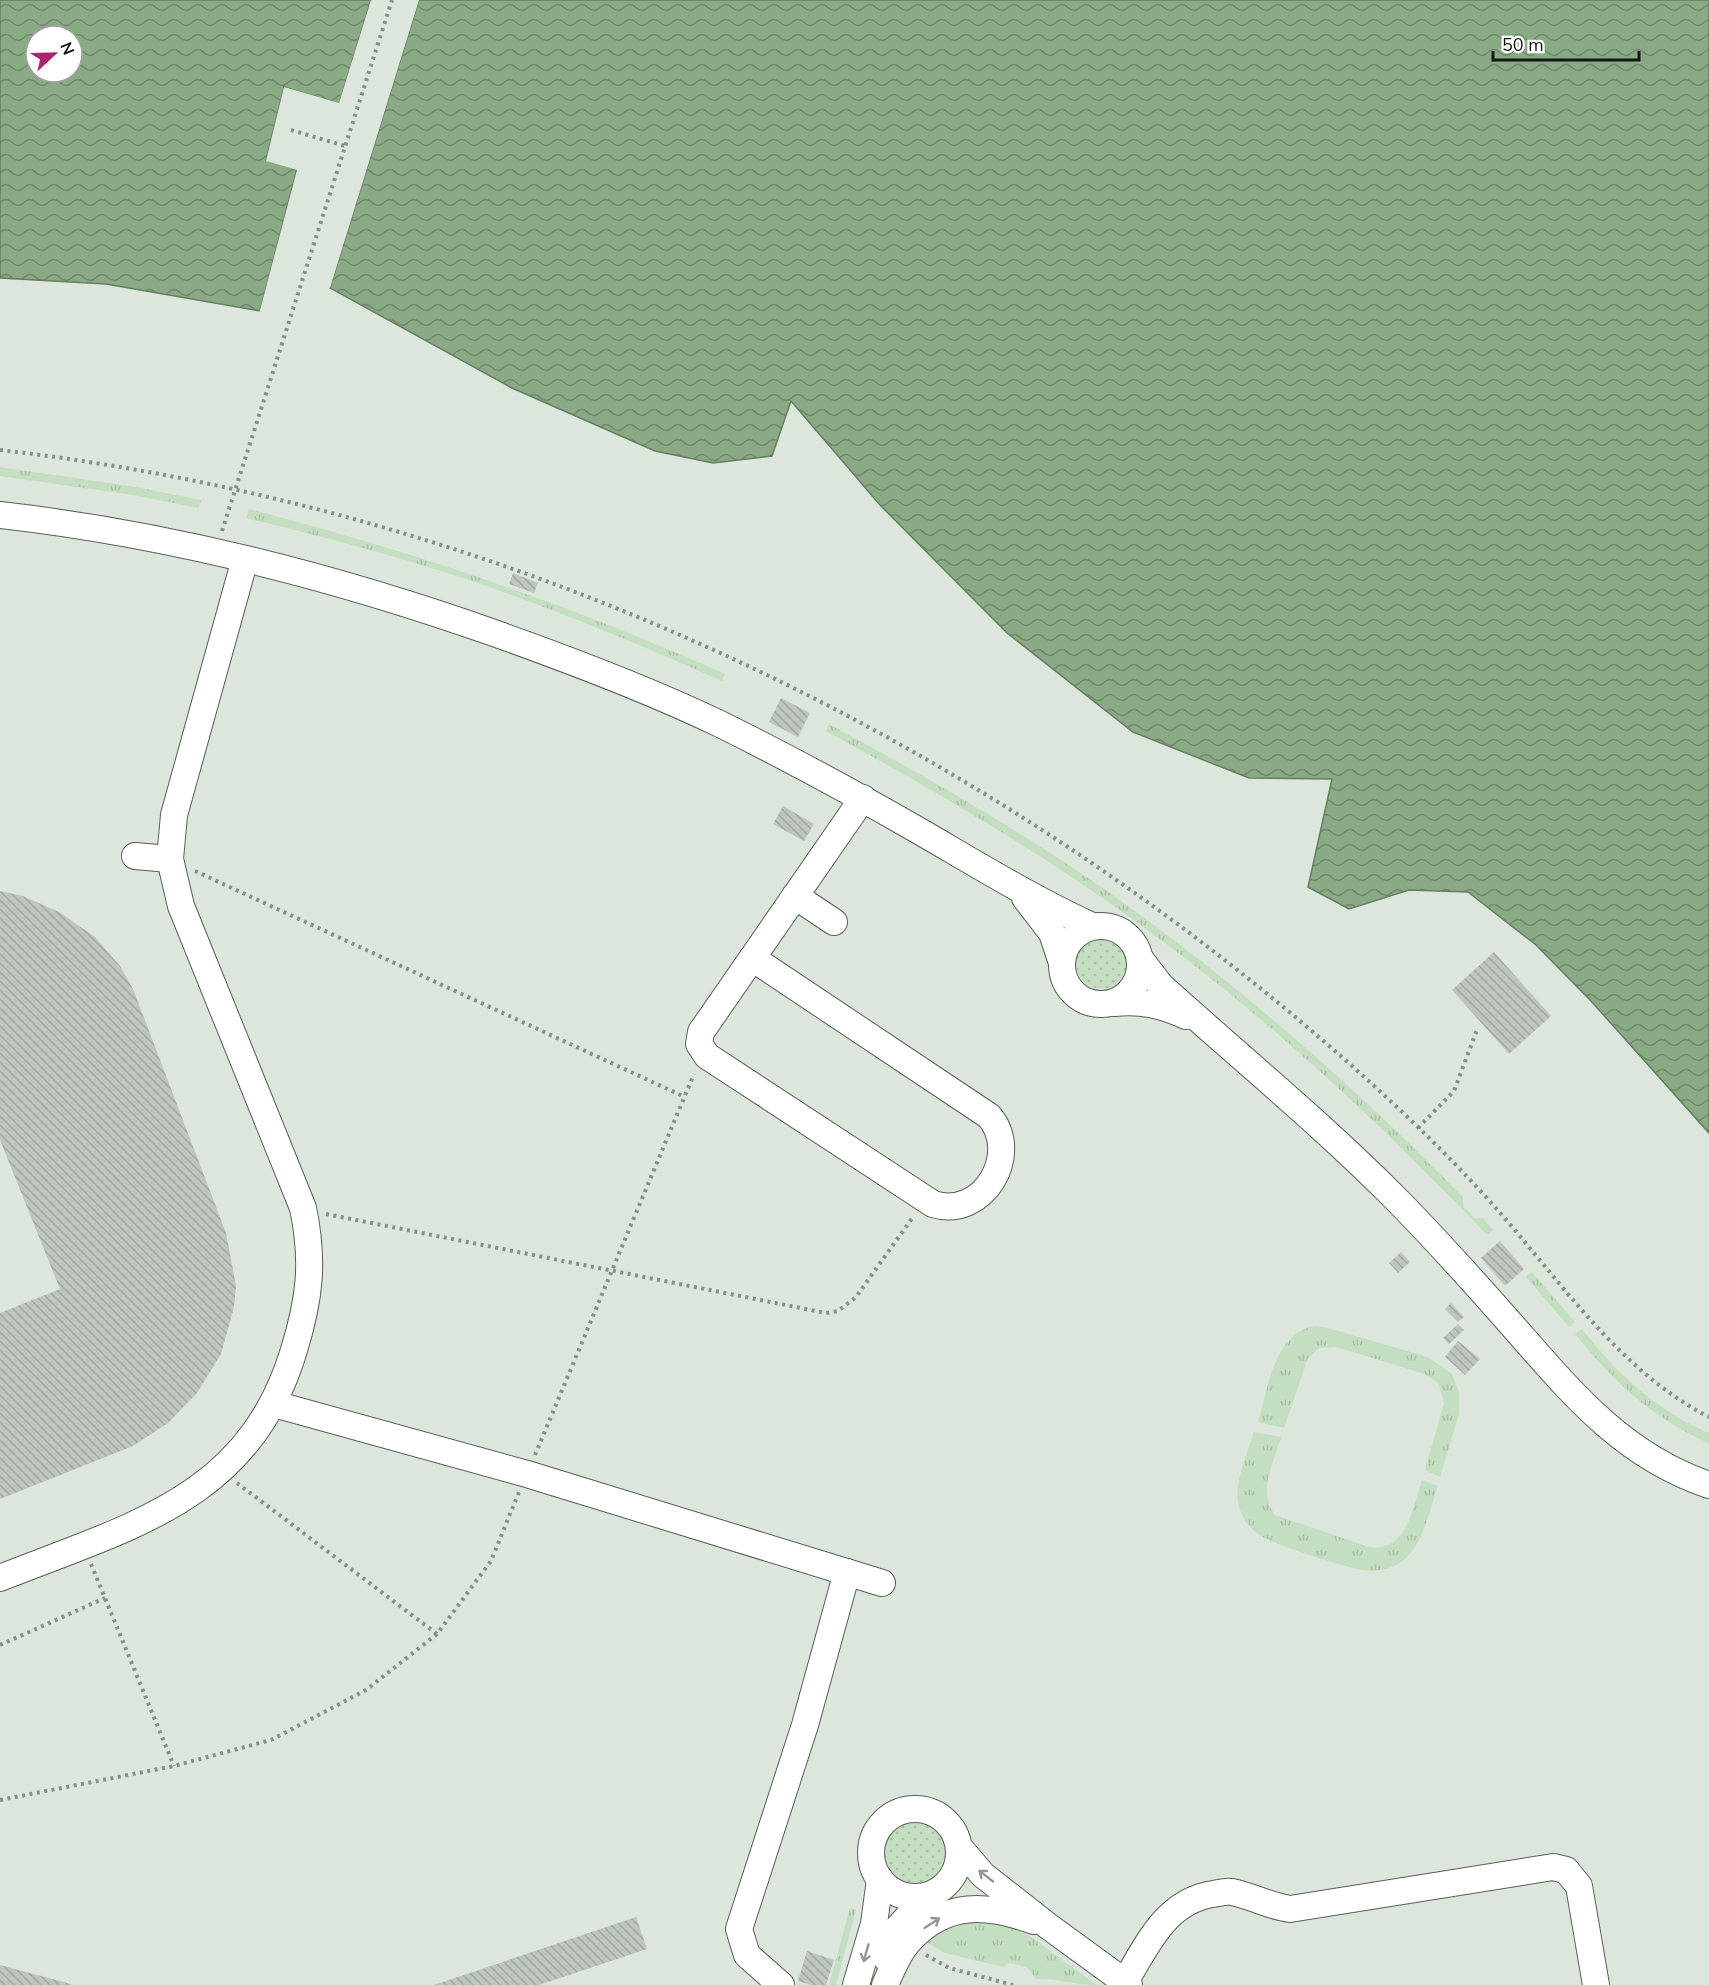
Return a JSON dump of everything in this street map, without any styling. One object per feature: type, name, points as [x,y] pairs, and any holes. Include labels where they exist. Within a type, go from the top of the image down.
[{"type":"street","points":[[0,515],[41,520],[215,552],[400,600],[597,669],[718,723],[863,798],[1017,889],[1092,926]]},
{"type":"street","points":[[0,1578],[166,1510],[197,1491],[223,1471],[253,1437],[274,1404],[291,1362],[309,1291],[310,1241],[303,1208],[181,906],[170,859],[174,815],[245,560]]},
{"type":"street","points":[[752,958],[980,1109],[996,1125],[1001,1144],[1001,1157],[992,1181],[984,1192],[956,1206],[940,1206],[707,1056],[699,1044],[701,1032],[752,958],[863,798]]},
{"type":"street","points":[[135,856],[170,859]]},
{"type":"street","points":[[1017,889],[1038,910],[1052,933],[1069,987],[1078,997],[1089,1003],[1102,1005],[1136,1000],[1164,1006],[1203,1023]]},
{"type":"street","points":[[795,896],[834,922]]},
{"type":"street","points":[[1062,963],[1064,950],[1080,931],[1092,926],[1105,925],[1124,933],[1137,947],[1141,960],[1161,986],[1339,1143],[1393,1196],[1467,1274],[1579,1401],[1622,1441],[1661,1465],[1709,1485]]},
{"type":"street","points":[[1114,1003],[1135,986],[1140,973],[1141,960]]},
{"type":"street","points":[[274,1404],[526,1474],[882,1583]]},
{"type":"street","points":[[781,1985],[747,1955],[740,1929],[805,1725],[847,1572]]},
{"type":"street","points":[[912,1809],[938,1815],[956,1835],[959,1847],[959,1859],[951,1879],[936,1893],[926,1896],[900,1895],[880,1879],[872,1861],[873,1841],[883,1824],[899,1812],[912,1809]]},
{"type":"street","points":[[959,1847],[983,1875],[1048,1926],[1127,1983],[1170,1913],[1186,1902],[1204,1895],[1229,1891],[1271,1906],[1290,1909],[1552,1867],[1566,1870],[1579,1886],[1596,1985]]},
{"type":"street","points":[[856,1985],[874,1924],[880,1879]]},
{"type":"street","points":[[883,1985],[887,1952],[894,1932],[926,1896]]},
{"type":"street","points":[[883,1985],[909,1941],[935,1920],[957,1911],[982,1907],[1007,1911],[1048,1926]]},
{"type":"path","points":[[215,552],[392,0]]},
{"type":"path","points":[[291,130],[345,146]]},
{"type":"path","points":[[170,859],[685,1097]]},
{"type":"path","points":[[1418,1128],[1454,1091],[1478,1028]]},
{"type":"path","points":[[0,1800],[174,1766],[271,1740],[366,1690],[437,1635],[491,1561],[698,1066],[707,1056]]},
{"type":"path","points":[[303,1208],[613,1269],[813,1312],[837,1311],[856,1297],[925,1198]]},
{"type":"path","points":[[223,1471],[437,1635]]},
{"type":"path","points":[[83,1545],[174,1766]]},
{"type":"path","points":[[0,1645],[105,1598]]},
{"type":"path","points":[[909,1941],[922,1953],[949,1968],[1013,1985]]},
{"type":"green space","points":[[0,467],[136,487],[201,500],[199,508],[133,495],[0,476]]},
{"type":"green space","points":[[249,509],[371,543],[490,581],[608,625],[725,674],[722,681],[571,617],[449,574],[363,548],[246,518]]},
{"type":"green space","points":[[829,724],[909,768],[1026,838],[1102,888],[1182,946],[1266,1014],[1347,1085],[1463,1197],[1463,1206],[1475,1218],[1483,1218],[1493,1230],[1487,1235],[1403,1150],[1316,1068],[1272,1029],[1179,954],[1094,892],[1020,844],[943,797],[826,731]]},
{"type":"green space","points":[[1097,937],[1107,937],[1117,941],[1124,948],[1128,963],[1124,978],[1117,985],[1107,989],[1097,989],[1087,985],[1080,978],[1076,968],[1076,958],[1080,948],[1087,941]]},
{"type":"green space","points":[[1532,1272],[1575,1322],[1569,1327],[1526,1277]]},
{"type":"green space","points":[[1315,1326],[1428,1357],[1452,1374],[1459,1392],[1459,1414],[1440,1477],[1425,1470],[1444,1403],[1439,1384],[1425,1374],[1336,1347],[1319,1348],[1308,1358],[1284,1428],[1258,1422],[1269,1379],[1281,1351],[1301,1331]]},
{"type":"green space","points":[[1582,1329],[1609,1361],[1639,1389],[1672,1413],[1709,1433],[1709,1443],[1689,1434],[1652,1411],[1619,1383],[1575,1334]]},
{"type":"green space","points":[[1254,1432],[1281,1437],[1267,1487],[1267,1496],[1275,1515],[1369,1547],[1382,1547],[1392,1543],[1400,1535],[1411,1515],[1422,1480],[1438,1486],[1420,1538],[1408,1556],[1396,1565],[1383,1570],[1370,1571],[1312,1556],[1257,1534],[1242,1516],[1238,1498],[1242,1469]]},
{"type":"green space","points":[[915,1820],[933,1826],[941,1834],[947,1852],[941,1870],[933,1878],[915,1884],[897,1878],[889,1870],[883,1852],[889,1834],[897,1826]]},
{"type":"green space","points":[[850,1908],[856,1910],[836,1985],[829,1985]]},
{"type":"green space","points":[[992,1921],[1027,1934],[1097,1985],[1036,1979],[1027,1967],[1010,1963],[1003,1967],[945,1953],[926,1942],[957,1926]]},
{"type":"water","points":[[0,0],[371,0],[339,104],[284,87],[266,160],[297,169],[260,311],[106,284],[0,278]]},
{"type":"water","points":[[419,0],[1709,0],[1709,1133],[1591,1001],[1536,945],[1468,892],[1409,890],[1349,909],[1308,887],[1332,779],[1249,778],[1133,732],[1007,633],[880,505],[791,401],[772,456],[713,463],[655,451],[512,388],[330,288]]},
{"type":"pier","points":[[371,0],[374,1],[341,106],[286,90],[270,159],[298,167],[300,170],[263,312],[259,314],[297,170],[266,161],[284,87],[339,103]]},
{"type":"pier","points":[[416,0],[419,0],[330,288],[327,287]]},
{"type":"building","points":[[513,573],[538,583],[534,593],[509,584]]},
{"type":"building","points":[[781,698],[810,713],[798,737],[769,722]]},
{"type":"building","points":[[783,806],[814,824],[804,841],[773,824]]},
{"type":"building","points":[[0,891],[23,896],[59,912],[95,937],[120,966],[133,989],[226,1233],[236,1286],[234,1307],[221,1354],[197,1393],[168,1423],[133,1446],[0,1499],[0,1313],[60,1289],[0,1140]]},
{"type":"building","points":[[1494,952],[1551,1016],[1509,1054],[1452,990]]},
{"type":"building","points":[[1500,1241],[1524,1269],[1505,1286],[1481,1258]]},
{"type":"building","points":[[1401,1252],[1410,1262],[1398,1273],[1389,1263]]},
{"type":"building","points":[[1451,1303],[1464,1317],[1458,1322],[1445,1309]]},
{"type":"building","points":[[1458,1324],[1464,1330],[1449,1344],[1443,1338]]},
{"type":"building","points":[[1458,1341],[1480,1359],[1465,1375],[1445,1357]]},
{"type":"building","points":[[636,1917],[647,1949],[539,1985],[434,1985]]},
{"type":"building","points":[[807,1951],[834,1960],[826,1985],[811,1985],[798,1981]]},
{"type":"building","points":[[0,1965],[71,1984],[71,1985],[0,1985]]}]
